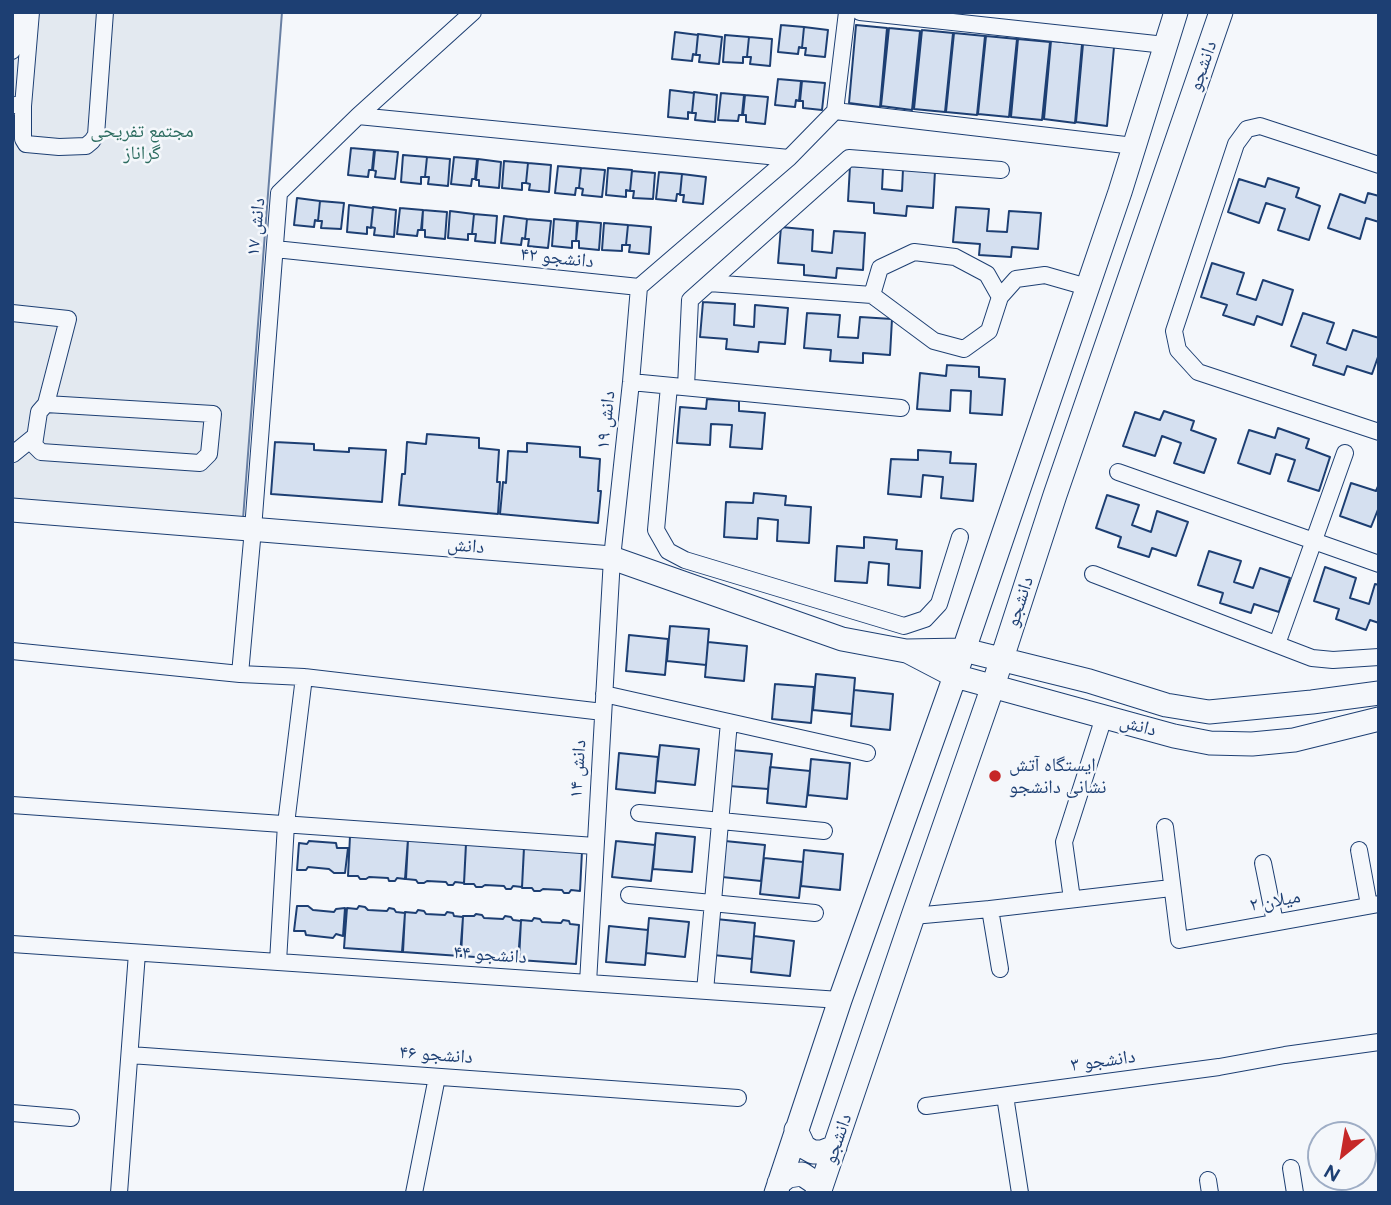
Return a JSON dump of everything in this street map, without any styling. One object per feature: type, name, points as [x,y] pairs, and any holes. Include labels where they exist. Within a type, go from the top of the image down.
[{"type":"main road","name":"دانشجو","points":[[777,1188],[840,1000],[964,650],[1134,146],[1176,12]]},
{"type":"main road","name":"دانشجو","points":[[820,1192],[1221,12]]},
{"type":"main road","name":"دانش","points":[[12,510],[612,558],[842,639],[906,651],[964,650],[1089,681],[1166,705],[1209,712],[1379,693]]},
{"type":"main road","name":"دانش","points":[[906,651],[955,676],[1174,736],[1210,743],[1252,744],[1294,740],[1379,719]]},
{"type":"main road","points":[[796,1130],[804,1146],[813,1152],[835,1147]]},
{"type":"main road","points":[[777,1188],[788,1176],[802,1174],[814,1182],[820,1192]]},
{"type":"street","points":[[12,51],[17,12]]},
{"type":"street","points":[[31,12],[18,106],[23,139],[26,144],[59,147],[86,146],[96,135],[105,12]]},
{"type":"street","name":"دانش ۱۷","points":[[240,674],[279,193],[358,116],[473,12]]},
{"type":"street","points":[[639,288],[789,158],[835,111],[847,12]]},
{"type":"street","points":[[860,12],[1165,46]]},
{"type":"street","points":[[835,111],[1134,146]]},
{"type":"street","points":[[358,116],[789,158]]},
{"type":"street","points":[[1379,165],[1260,126],[1247,129],[1236,144],[1174,331],[1178,350],[1198,372],[1379,432]]},
{"type":"street","points":[[686,387],[690,300],[849,158],[1001,170]]},
{"type":"street","name":"دانشجو ۴۲","points":[[275,249],[639,288]]},
{"type":"street","points":[[872,295],[880,268],[914,252],[955,257],[987,274],[1000,297]]},
{"type":"street","points":[[709,283],[872,295],[934,341],[964,349],[989,331],[1000,297],[1016,279],[1045,275],[1087,287]]},
{"type":"street","name":"دانش ۱۹","points":[[612,558],[639,288]]},
{"type":"street","points":[[12,313],[68,319],[46,404],[39,412],[34,445],[41,452],[200,463],[209,454],[213,414],[46,404]]},
{"type":"street","points":[[631,382],[901,408]]},
{"type":"street","points":[[668,386],[656,530],[668,551],[685,560],[904,626],[925,618],[939,604],[960,537]]},
{"type":"street","points":[[12,452],[13,454],[34,437]]},
{"type":"street","points":[[1276,644],[1345,453]]},
{"type":"street","points":[[1118,472],[1379,564]]},
{"type":"street","name":"دانش ۱۴","points":[[588,983],[612,558]]},
{"type":"street","points":[[1093,574],[1312,657],[1332,660],[1379,657]]},
{"type":"street","points":[[12,651],[240,674],[304,677],[603,712]]},
{"type":"street","points":[[278,962],[286,824],[304,677]]},
{"type":"street","points":[[604,694],[867,753]]},
{"type":"street","points":[[1072,899],[1064,842],[1104,717]]},
{"type":"street","points":[[705,991],[729,722]]},
{"type":"street","points":[[12,805],[594,846]]},
{"type":"street","points":[[639,814],[824,831]]},
{"type":"street","points":[[912,916],[1171,888],[1165,827]]},
{"type":"street","points":[[1359,850],[1374,904]]},
{"type":"street","points":[[1263,863],[1275,922]]},
{"type":"street","name":"میلان ۲","points":[[1171,888],[1179,940],[1374,904]]},
{"type":"street","points":[[629,895],[815,913]]},
{"type":"street","points":[[990,909],[1000,968]]},
{"type":"street","name":"دانشجو ۴۴","points":[[12,944],[840,1000]]},
{"type":"street","points":[[119,1193],[138,953]]},
{"type":"street","name":"دانشجو ۳","points":[[926,1106],[1379,1042]]},
{"type":"street","name":"دانشجو ۴۶","points":[[130,1055],[738,1098]]},
{"type":"street","points":[[414,1193],[437,1077]]},
{"type":"street","points":[[1006,1096],[1020,1193]]},
{"type":"street","points":[[12,1113],[71,1118]]},
{"type":"street","points":[[1291,1168],[1295,1193]]},
{"type":"green space","name":"مجتمع تفریحی گراناز","points":[[12,12],[282,12],[243,519],[12,500]]},
{"type":"building","points":[[781,25],[804,27],[802,48],[799,47],[798,54],[778,52]]},
{"type":"building","points":[[856,25],[887,28],[880,107],[849,103]]},
{"type":"building","points":[[804,27],[828,30],[825,57],[805,55],[806,48],[802,48]]},
{"type":"building","points":[[889,28],[920,31],[912,110],[881,106]]},
{"type":"building","points":[[922,30],[953,33],[945,112],[914,109]]},
{"type":"building","points":[[675,32],[698,35],[696,55],[693,54],[692,61],[672,59]]},
{"type":"building","points":[[954,33],[985,36],[977,115],[946,112]]},
{"type":"building","points":[[698,34],[722,37],[719,64],[699,62],[700,55],[696,55]]},
{"type":"building","points":[[725,35],[749,37],[747,57],[743,57],[743,63],[723,62]]},
{"type":"building","points":[[986,36],[1017,39],[1009,117],[978,114]]},
{"type":"building","points":[[749,37],[772,39],[770,66],[750,64],[751,57],[747,57]]},
{"type":"building","points":[[1018,39],[1050,42],[1042,120],[1011,117]]},
{"type":"building","points":[[1051,41],[1082,44],[1075,123],[1044,119]]},
{"type":"building","points":[[1083,44],[1114,47],[1107,126],[1076,122]]},
{"type":"building","points":[[778,79],[801,81],[799,101],[796,100],[795,107],[775,105]]},
{"type":"building","points":[[802,81],[825,83],[822,110],[803,108],[803,101],[800,101]]},
{"type":"building","points":[[670,90],[694,93],[692,113],[688,112],[688,119],[668,117]]},
{"type":"building","points":[[694,92],[717,95],[715,122],[695,120],[696,113],[692,113]]},
{"type":"building","points":[[721,93],[744,95],[742,115],[739,115],[738,121],[718,120]]},
{"type":"building","points":[[745,95],[768,97],[765,124],[746,122],[746,115],[743,115]]},
{"type":"building","points":[[351,148],[374,150],[372,170],[369,170],[368,177],[348,175]]},
{"type":"building","points":[[375,150],[398,152],[395,179],[375,177]]},
{"type":"building","points":[[403,155],[427,157],[425,177],[421,177],[421,184],[401,182]]},
{"type":"building","points":[[427,157],[450,159],[448,186],[428,184],[429,177],[425,177]]},
{"type":"building","points":[[454,157],[477,159],[475,179],[472,179],[471,186],[451,184]]},
{"type":"building","points":[[478,159],[501,162],[499,188],[479,186],[479,180],[476,180]]},
{"type":"building","points":[[504,161],[528,163],[526,183],[522,183],[522,190],[502,188]]},
{"type":"building","points":[[528,163],[551,165],[549,192],[529,190],[530,184],[526,183]]},
{"type":"building","points":[[558,166],[581,168],[579,188],[576,188],[575,195],[555,193]]},
{"type":"building","points":[[850,166],[883,168],[882,189],[902,191],[903,169],[935,171],[933,208],[907,206],[906,216],[874,213],[874,203],[848,201]]},
{"type":"building","points":[[581,168],[605,170],[602,197],[582,195],[583,189],[579,188]]},
{"type":"building","points":[[608,168],[632,170],[630,191],[626,190],[626,197],[606,195]]},
{"type":"building","points":[[632,171],[655,173],[653,199],[633,198],[634,191],[630,191]]},
{"type":"building","points":[[659,172],[682,174],[680,194],[677,194],[676,201],[656,199]]},
{"type":"building","points":[[682,174],[706,177],[703,204],[683,202],[684,195],[680,195]]},
{"type":"building","points":[[1268,178],[1299,188],[1296,197],[1320,206],[1309,240],[1278,230],[1285,209],[1266,203],[1259,223],[1228,212],[1239,179],[1265,187]]},
{"type":"building","points":[[1368,193],[1379,196],[1379,222],[1366,218],[1360,239],[1328,228],[1340,194],[1365,203]]},
{"type":"building","points":[[297,198],[320,201],[318,221],[315,220],[314,227],[294,225]]},
{"type":"building","points":[[320,201],[344,203],[341,229],[321,228],[322,221],[318,221]]},
{"type":"building","points":[[349,205],[373,208],[371,228],[367,227],[367,234],[347,232]]},
{"type":"building","points":[[373,207],[396,210],[394,237],[374,235],[375,228],[371,227]]},
{"type":"building","points":[[956,207],[989,209],[987,231],[1007,232],[1009,211],[1041,213],[1038,249],[1012,247],[1011,257],[979,255],[980,244],[953,242]]},
{"type":"building","points":[[400,208],[423,210],[421,230],[418,230],[417,236],[397,234]]},
{"type":"building","points":[[423,210],[447,212],[445,239],[425,237],[425,230],[422,230]]},
{"type":"building","points":[[450,211],[474,214],[472,234],[468,234],[468,240],[448,238]]},
{"type":"building","points":[[474,214],[497,216],[495,243],[475,241],[476,234],[472,234]]},
{"type":"building","points":[[504,216],[527,219],[525,239],[522,238],[521,245],[501,243]]},
{"type":"building","points":[[527,219],[551,221],[548,248],[528,246],[529,239],[525,239]]},
{"type":"building","points":[[554,219],[577,221],[576,241],[572,241],[572,248],[552,246]]},
{"type":"building","points":[[578,221],[601,223],[599,250],[579,248],[579,241],[576,241]]},
{"type":"building","points":[[604,223],[628,225],[626,245],[622,245],[622,251],[602,250]]},
{"type":"building","points":[[628,225],[651,227],[649,254],[629,252],[630,245],[626,245]]},
{"type":"building","points":[[781,227],[813,230],[812,251],[832,253],[834,231],[865,233],[863,270],[837,268],[836,278],[804,275],[804,265],[778,263]]},
{"type":"building","points":[[1212,263],[1244,273],[1237,294],[1256,300],[1263,280],[1293,290],[1282,325],[1257,316],[1254,325],[1223,315],[1227,305],[1201,297]]},
{"type":"building","points":[[703,302],[735,304],[734,325],[754,327],[755,305],[788,308],[785,344],[759,342],[758,352],[726,349],[727,339],[700,337]]},
{"type":"building","points":[[807,313],[840,315],[838,337],[858,338],[860,317],[892,319],[890,355],[863,353],[863,363],[830,361],[831,350],[804,348]]},
{"type":"building","points":[[1303,313],[1334,323],[1327,343],[1346,350],[1353,330],[1379,338],[1379,354],[1372,374],[1347,366],[1344,375],[1313,365],[1316,355],[1291,346]]},
{"type":"building","points":[[947,365],[979,367],[979,377],[1005,379],[1002,415],[970,413],[971,391],[951,390],[950,411],[917,409],[920,373],[946,376]]},
{"type":"building","points":[[707,399],[739,401],[739,411],[765,413],[762,449],[730,447],[732,425],[711,424],[710,445],[677,443],[680,407],[706,409]]},
{"type":"building","points":[[1164,411],[1194,421],[1191,430],[1216,439],[1204,473],[1174,463],[1181,443],[1162,436],[1155,456],[1123,446],[1135,412],[1160,420]]},
{"type":"building","points":[[1278,428],[1309,439],[1306,448],[1330,457],[1319,491],[1288,481],[1295,460],[1276,454],[1270,474],[1238,463],[1249,430],[1275,438]]},
{"type":"building","points":[[427,434],[479,438],[479,448],[499,450],[498,514],[399,505],[407,442],[426,444]]},
{"type":"building","points":[[275,442],[314,444],[314,450],[386,450],[382,502],[271,494]]},
{"type":"building","points":[[527,443],[580,447],[580,457],[600,459],[598,523],[500,514],[508,451],[527,452]]},
{"type":"building","points":[[918,450],[951,452],[950,463],[976,464],[973,501],[941,498],[943,477],[923,475],[921,497],[888,494],[891,459],[918,460]]},
{"type":"building","points":[[1351,483],[1376,491],[1379,484],[1379,507],[1371,527],[1340,516]]},
{"type":"building","points":[[754,493],[786,496],[785,505],[811,507],[809,543],[777,541],[778,520],[758,518],[757,539],[724,537],[726,502],[753,503]]},
{"type":"building","points":[[1107,495],[1139,505],[1132,525],[1151,532],[1157,511],[1188,522],[1176,556],[1152,548],[1149,557],[1118,547],[1121,537],[1096,528]]},
{"type":"building","points":[[864,537],[897,540],[896,549],[922,551],[920,588],[888,585],[889,564],[869,562],[867,583],[835,581],[837,546],[864,548]]},
{"type":"building","points":[[1209,551],[1241,561],[1234,582],[1253,588],[1260,568],[1290,578],[1279,612],[1254,604],[1251,613],[1220,603],[1223,593],[1198,585]]},
{"type":"building","points":[[1325,567],[1356,578],[1350,598],[1369,604],[1375,584],[1379,585],[1379,623],[1370,620],[1366,630],[1336,619],[1339,609],[1314,601]]},
{"type":"building","points":[[670,626],[709,629],[706,665],[667,661]]},
{"type":"building","points":[[629,635],[668,639],[665,675],[626,671]]},
{"type":"building","points":[[708,642],[747,646],[744,681],[705,677]]},
{"type":"building","points":[[816,674],[855,678],[852,714],[813,710]]},
{"type":"building","points":[[775,684],[814,687],[811,723],[772,719]]},
{"type":"building","points":[[854,690],[893,694],[890,730],[851,726]]},
{"type":"building","points":[[660,745],[699,749],[695,785],[656,781]]},
{"type":"building","points":[[732,750],[772,754],[768,789],[729,786]]},
{"type":"building","points":[[619,753],[658,757],[655,793],[616,789]]},
{"type":"building","points":[[811,759],[850,763],[847,799],[808,795]]},
{"type":"building","points":[[770,767],[810,771],[806,807],[767,803]]},
{"type":"building","points":[[656,833],[695,837],[692,872],[653,869]]},
{"type":"building","points":[[350,836],[408,839],[405,879],[389,881],[388,878],[360,879],[358,876],[348,876]]},
{"type":"building","points":[[408,840],[466,843],[464,883],[418,883],[416,880],[406,879]]},
{"type":"building","points":[[309,841],[336,843],[337,848],[348,848],[345,873],[308,867],[306,870],[297,870],[299,843],[307,844]]},
{"type":"building","points":[[616,841],[655,845],[651,881],[612,877]]},
{"type":"building","points":[[725,841],[765,845],[761,881],[722,877]]},
{"type":"building","points":[[466,844],[524,847],[522,887],[513,886],[506,889],[504,886],[476,887],[474,884],[464,884]]},
{"type":"building","points":[[524,848],[582,851],[580,891],[571,890],[564,893],[562,890],[534,891],[532,888],[522,888]]},
{"type":"building","points":[[804,850],[843,854],[840,890],[801,886]]},
{"type":"building","points":[[764,858],[803,862],[799,898],[760,894]]},
{"type":"building","points":[[297,906],[334,912],[336,909],[345,908],[343,936],[336,934],[333,938],[294,931]]},
{"type":"building","points":[[359,906],[368,910],[387,911],[389,908],[405,913],[402,952],[344,948],[347,908],[357,909]]},
{"type":"building","points":[[418,910],[426,914],[445,915],[447,912],[463,917],[460,956],[403,952],[405,912],[416,913]]},
{"type":"building","points":[[476,914],[484,918],[503,919],[505,916],[521,921],[518,960],[461,956],[463,916]]},
{"type":"building","points":[[534,918],[542,922],[561,923],[563,920],[579,925],[576,964],[519,960],[521,920],[532,921]]},
{"type":"building","points":[[649,918],[689,922],[685,957],[646,953]]},
{"type":"building","points":[[716,919],[755,923],[752,959],[713,955]]},
{"type":"building","points":[[609,926],[648,930],[645,965],[606,962]]},
{"type":"building","points":[[754,936],[794,941],[790,976],[751,972]]},
{"type":"place","name":"ایستگاه آتش نشانی دانشجو","points":[[995,776]]}]
